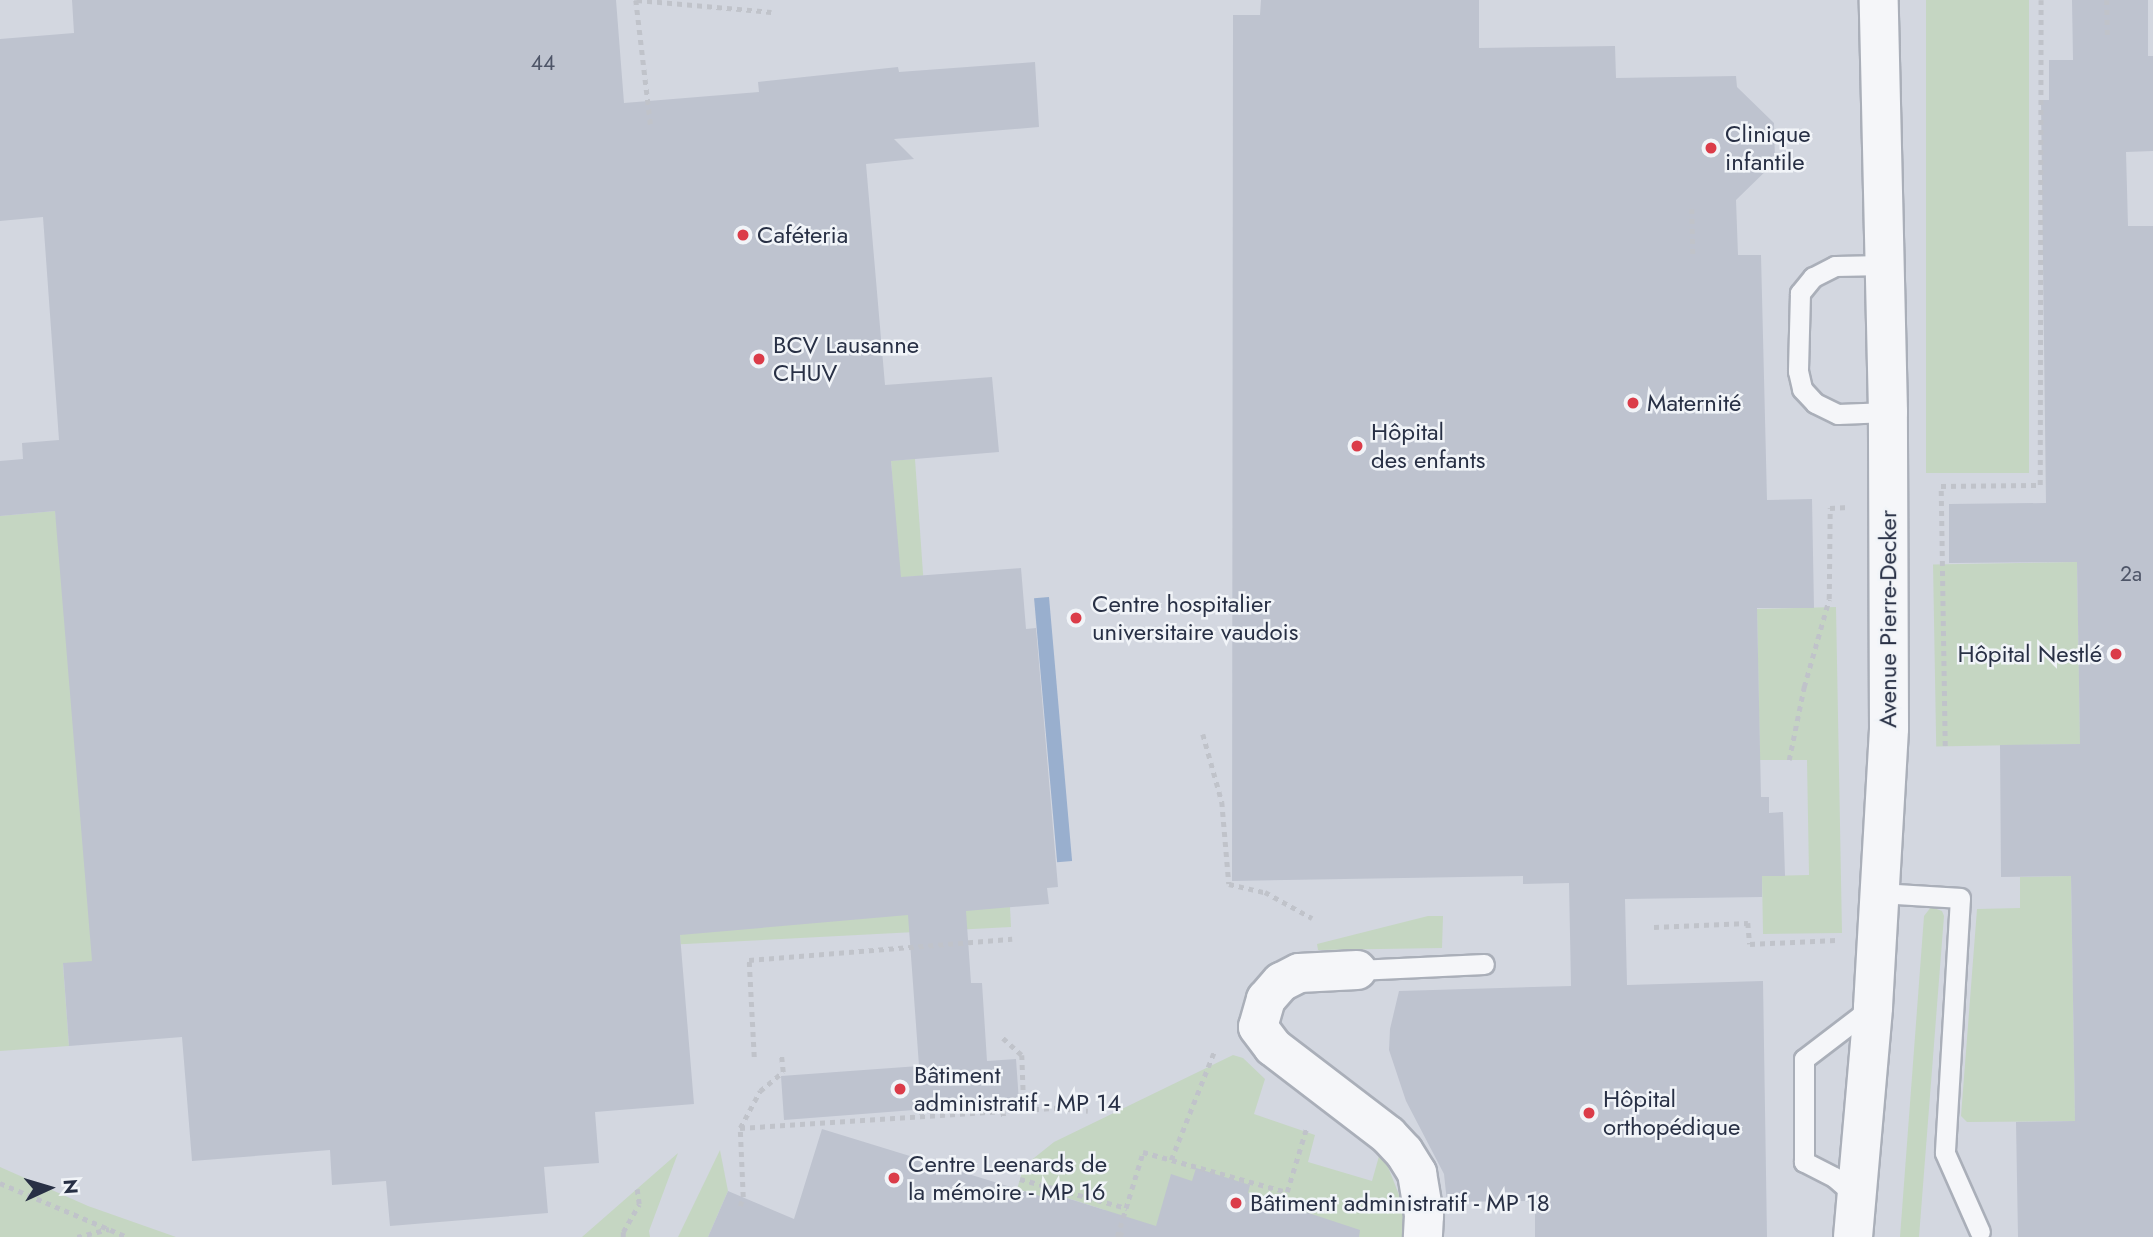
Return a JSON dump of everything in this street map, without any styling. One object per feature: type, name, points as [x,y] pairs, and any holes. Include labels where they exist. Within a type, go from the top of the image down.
[{"type":"street","name":"Avenue Pierre-Decker","points":[[1853,1237],[1873,1007],[1889,728],[1888,412],[1880,0]]},
{"type":"street","points":[[1357,970],[1299,973],[1281,982],[1266,999],[1258,1027],[1264,1038],[1320,1085],[1388,1135],[1404,1152],[1417,1172],[1424,1215],[1423,1237]]},
{"type":"lane","points":[[1885,265],[1835,266],[1813,277],[1800,293],[1798,371],[1802,389],[1815,403],[1838,414],[1888,412]]},
{"type":"lane","points":[[1881,893],[1960,898],[1945,1153],[1980,1232]]},
{"type":"lane","points":[[1357,970],[1484,964]]},
{"type":"lane","points":[[1857,1197],[1834,1177],[1804,1162],[1804,1059],[1873,1007]]},
{"type":"path","points":[[651,127],[636,0],[771,12]]},
{"type":"path","points":[[1945,746],[1941,485],[2040,485],[2041,0]]},
{"type":"path","points":[[2107,0],[2108,39]]},
{"type":"path","points":[[1692,209],[1693,256]]},
{"type":"path","points":[[1789,760],[1804,687],[1829,599],[1830,508],[1850,507]]},
{"type":"path","points":[[1203,734],[1222,802],[1229,884],[1265,892],[1312,918]]},
{"type":"path","points":[[1654,927],[1748,923],[1750,944],[1813,942]]},
{"type":"path","points":[[754,1057],[749,960],[1012,939]]},
{"type":"path","points":[[1003,1038],[1021,1055],[1024,1110],[1056,1108],[1088,1111]]},
{"type":"path","points":[[1171,1160],[1214,1052]]},
{"type":"path","points":[[740,1206],[743,1197],[740,1128],[760,1091],[783,1072],[781,1054]]},
{"type":"path","points":[[1126,1237],[1118,1235],[1143,1152],[1287,1192],[1320,1085]]},
{"type":"path","points":[[740,1128],[1003,1111],[1004,1117]]},
{"type":"path","points":[[1020,1179],[1127,1208]]},
{"type":"path","points":[[0,1183],[127,1237]]},
{"type":"path","points":[[623,1237],[623,1232],[639,1205],[637,1189]]},
{"type":"path","points":[[77,1237],[110,1229]]},
{"type":"shaded area","name":"Centre hospitalier universitaire vaudois","points":[[0,0],[2153,0],[2153,1237],[0,1237]]},
{"type":"green space","points":[[1926,0],[2029,0],[2029,473],[1926,473]]},
{"type":"green space","points":[[915,459],[923,576],[899,577],[891,461]]},
{"type":"green space","points":[[55,511],[112,960],[63,964],[69,1046],[0,1051],[0,516]]},
{"type":"green space","points":[[2077,562],[2080,744],[1936,746],[1933,565]]},
{"type":"green space","points":[[1836,607],[1842,933],[1763,934],[1762,876],[1809,875],[1807,760],[1760,760],[1757,609]]},
{"type":"green space","points":[[2071,876],[2075,1121],[1967,1122],[1961,1116],[1977,909],[2020,908],[2020,877]]},
{"type":"green space","points":[[1010,907],[1011,927],[681,944],[679,924]]},
{"type":"green space","points":[[1931,907],[1942,911],[1944,916],[1919,1237],[1900,1237],[1924,916]]},
{"type":"green space","points":[[1428,916],[1443,916],[1442,948],[1318,950],[1317,944]]},
{"type":"green space","points":[[1233,1055],[1243,1058],[1265,1079],[1254,1114],[1315,1135],[1308,1162],[1372,1181],[1381,1149],[1403,1205],[1403,1237],[1097,1237],[1105,1210],[1042,1190],[1036,1208],[1027,1192],[1017,1189],[1024,1166],[1054,1142]]},
{"type":"green space","points":[[720,1150],[728,1191],[708,1237],[678,1237]]},
{"type":"green space","points":[[678,1153],[649,1231],[650,1237],[582,1237]]},
{"type":"green space","points":[[0,1167],[88,1206],[176,1237],[0,1237]]},
{"type":"water","points":[[1049,597],[1072,861],[1057,862],[1034,598]]},
{"type":"building","points":[[72,0],[616,0],[624,103],[759,92],[758,82],[898,67],[899,72],[1035,62],[1039,127],[894,139],[914,159],[866,164],[885,385],[992,377],[999,452],[891,461],[901,577],[1021,568],[1026,629],[1036,628],[1058,887],[1047,888],[1049,904],[966,911],[971,983],[982,983],[987,1061],[1016,1059],[1019,1102],[784,1120],[781,1076],[919,1066],[908,915],[680,935],[694,1104],[595,1112],[599,1163],[544,1167],[548,1213],[390,1226],[386,1181],[332,1185],[330,1150],[192,1161],[182,1037],[69,1046],[63,963],[92,961],[55,511],[0,516],[0,461],[23,459],[22,443],[59,440],[43,217],[0,221],[0,39],[74,33]]},
{"type":"building","points":[[1261,0],[1479,0],[1479,48],[1615,46],[1616,78],[1736,76],[1737,87],[1774,123],[1775,162],[1736,200],[1738,255],[1761,255],[1767,500],[1812,499],[1814,608],[1757,608],[1761,797],[1769,797],[1769,813],[1783,812],[1785,876],[1762,876],[1762,897],[1625,899],[1627,985],[1763,981],[1767,1237],[1535,1237],[1535,1201],[1447,1202],[1444,1174],[1406,1101],[1389,1050],[1390,1029],[1399,991],[1571,986],[1569,883],[1523,884],[1523,876],[1232,881],[1233,15],[1260,15]]},
{"type":"building","name":"Hôpital Nestlé","points":[[2072,0],[2148,0],[2148,56],[2153,56],[2153,151],[2126,152],[2128,226],[2153,226],[2153,1237],[2018,1237],[2016,1122],[2075,1121],[2071,876],[2001,877],[2000,745],[2080,744],[2077,562],[1949,563],[1949,504],[2046,503],[2041,100],[2049,100],[2049,60],[2073,60]]},
{"type":"building","points":[[822,1129],[1040,1196],[1041,1190],[1156,1226],[1171,1174],[1192,1181],[1196,1168],[1250,1185],[1248,1193],[1360,1230],[1359,1237],[708,1237],[728,1191],[794,1219]]},
{"type":"place","name":"Clinique infantile","points":[[1711,148]]},
{"type":"place","name":"Caféteria","points":[[743,235]]},
{"type":"place","name":"BCV Lausanne CHUV","points":[[759,359]]},
{"type":"place","name":"Maternité","points":[[1633,403]]},
{"type":"place","name":"Hôpital des enfants","points":[[1357,446]]},
{"type":"place","name":"Centre hospitalier universitaire vaudois","points":[[1076,618]]},
{"type":"place","name":"Hôpital Nestlé","points":[[2116,654]]},
{"type":"place","name":"Bâtiment administratif - MP 14","points":[[900,1089]]},
{"type":"place","name":"Hôpital orthopédique","points":[[1589,1113]]},
{"type":"place","name":"Centre Leenards de la mémoire - MP 16","points":[[894,1178]]},
{"type":"place","name":"Bâtiment administratif - MP 18","points":[[1236,1203]]}]
